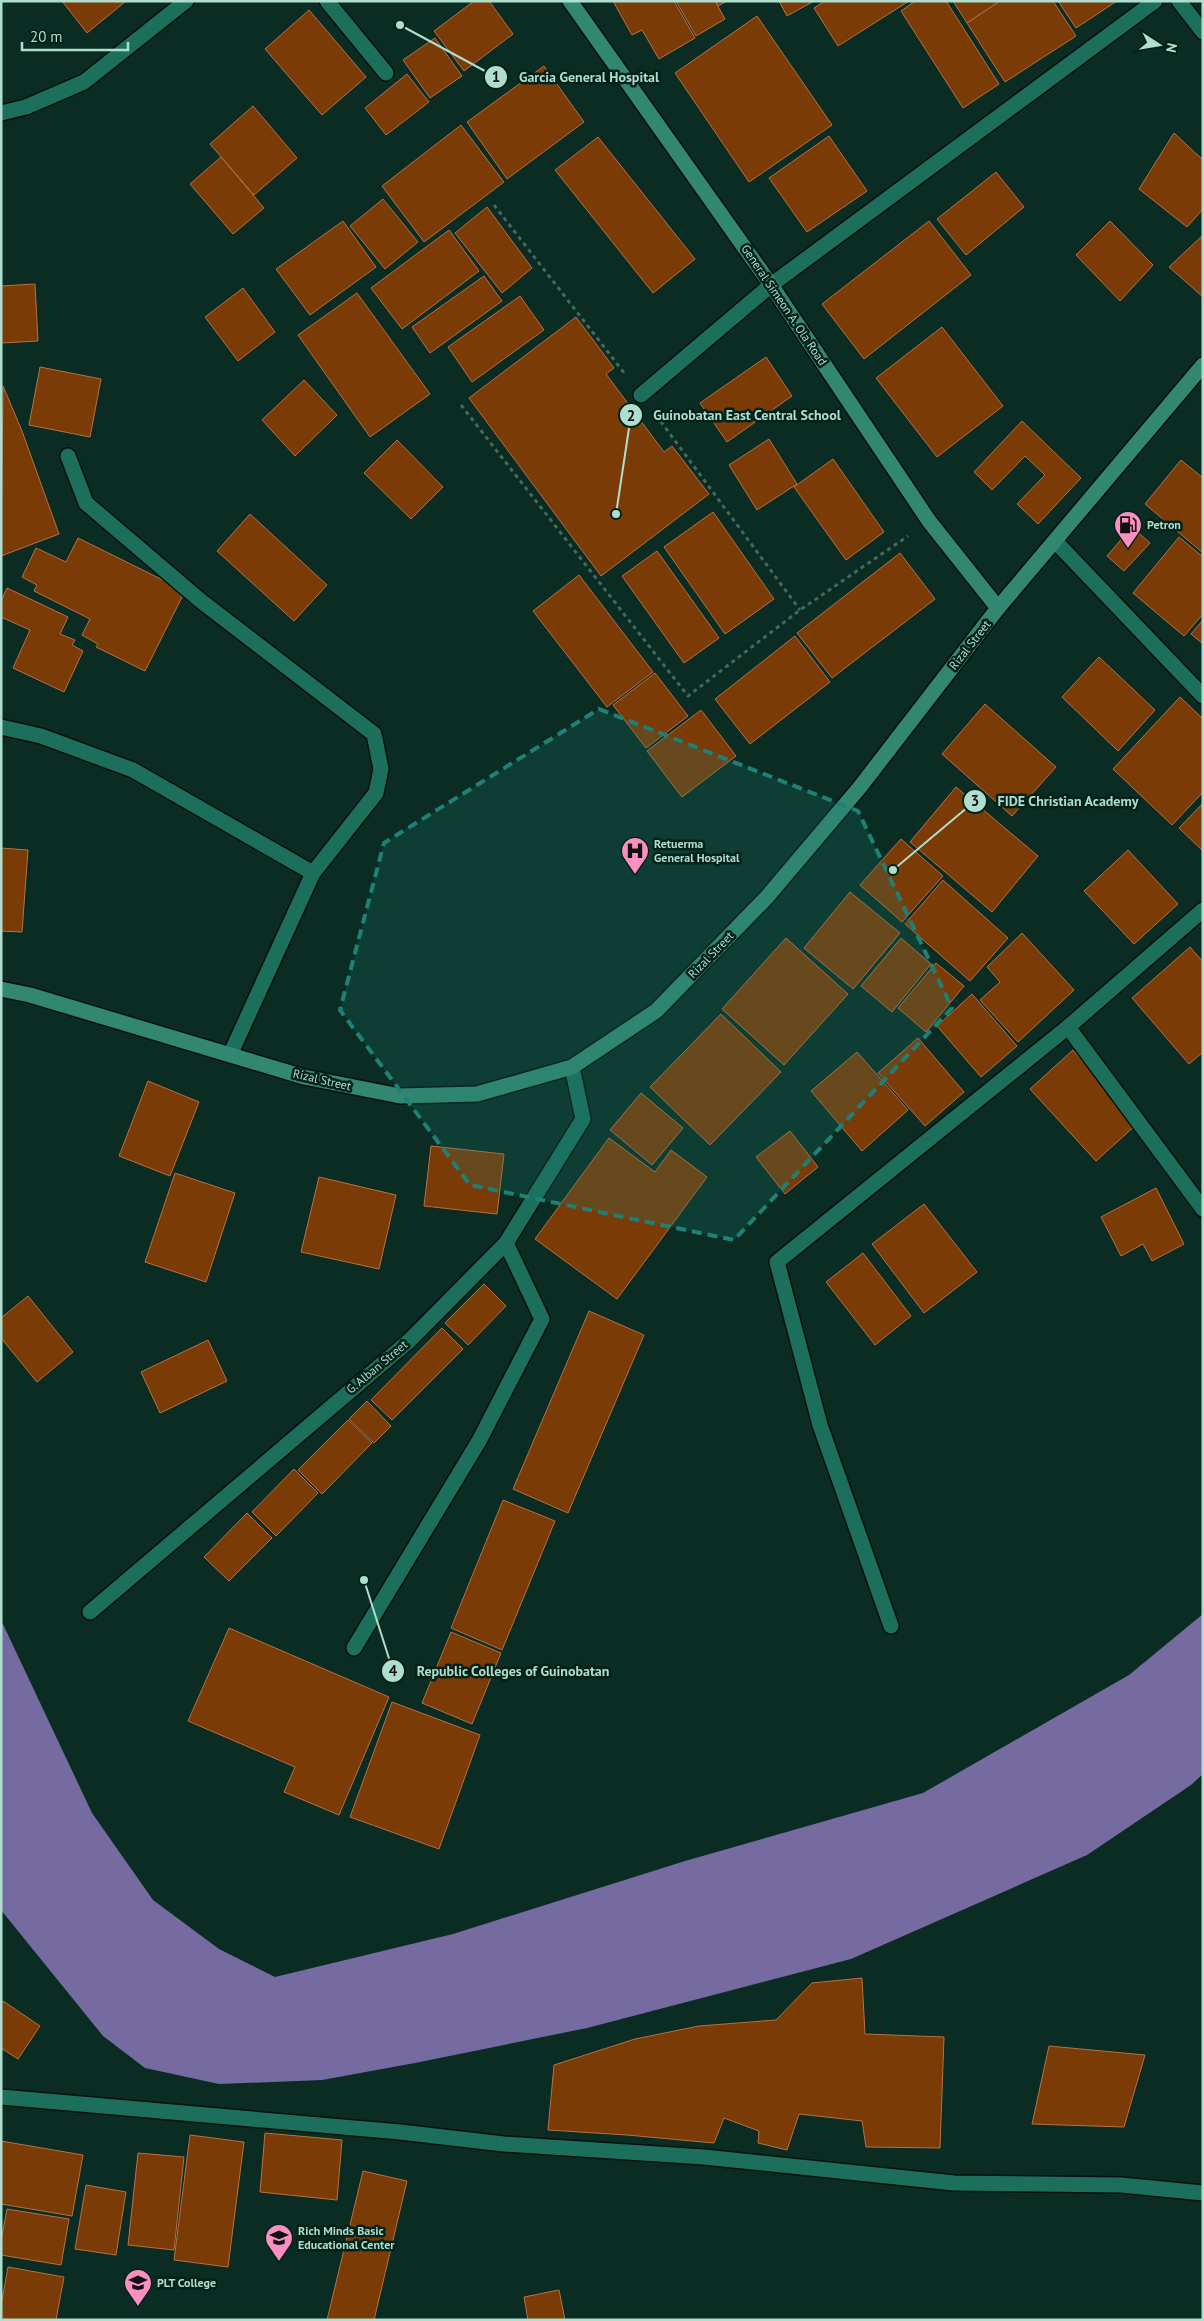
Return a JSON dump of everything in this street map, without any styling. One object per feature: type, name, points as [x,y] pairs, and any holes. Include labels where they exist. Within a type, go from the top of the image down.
[{"type":"main road","name":"General Simeon A. Ola Road","points":[[570,1],[771,285],[929,521],[998,608]]},
{"type":"main road","name":"Rizal Street","points":[[1,990],[30,995],[304,1077],[400,1096],[477,1094],[572,1067],[656,1011],[767,897],[860,787],[998,608],[1203,365]]},
{"type":"street","points":[[1,113],[26,107],[84,82],[186,1]]},
{"type":"street","points":[[327,1],[386,73]]},
{"type":"street","points":[[640,395],[771,285],[1155,1]]},
{"type":"street","points":[[1179,1],[1203,32]]},
{"type":"street","points":[[68,456],[86,503],[202,601],[374,734],[381,769],[376,792],[313,873],[230,1055]]},
{"type":"street","points":[[1055,541],[1203,696]]},
{"type":"street","points":[[1,727],[40,736],[134,770],[313,873]]},
{"type":"street","points":[[891,1626],[820,1425],[777,1262],[1068,1027],[1203,910]]},
{"type":"street","points":[[1068,1027],[1203,1209]]},
{"type":"street","name":"G. Alban Street","points":[[90,1612],[409,1341],[506,1243],[583,1119],[572,1067]]},
{"type":"street","points":[[354,1648],[479,1441],[542,1319],[506,1243]]},
{"type":"street","points":[[1,2097],[504,2144],[704,2157],[954,2183],[1121,2185],[1203,2193]]},
{"type":"path","points":[[494,205],[640,395],[800,610]]},
{"type":"path","points":[[461,405],[688,696],[800,610],[929,521]]},
{"type":"highlighted area","points":[[599,709],[858,811],[952,1008],[734,1240],[470,1185],[340,1010],[384,843]]},
{"type":"shaded area","points":[[1203,1614],[1203,1774],[1191,1785],[1087,1855],[851,1959],[587,2028],[322,2080],[219,2084],[145,2068],[103,2036],[1,1910],[1,1620],[92,1813],[153,1900],[219,1949],[275,1977],[453,1934],[685,1861],[923,1793],[1129,1675]]},
{"type":"building","points":[[62,1],[126,1],[87,33]]},
{"type":"building","points":[[474,1],[489,1],[513,34],[464,71],[434,31]]},
{"type":"building","points":[[613,1],[674,1],[695,38],[659,59],[642,30],[632,35]]},
{"type":"building","points":[[676,1],[715,1],[725,19],[696,36]]},
{"type":"building","points":[[716,1],[727,1],[718,6]]},
{"type":"building","points":[[779,1],[814,1],[787,16]]},
{"type":"building","points":[[825,1],[909,1],[838,46],[814,8]]},
{"type":"building","points":[[915,1],[946,1],[999,84],[963,108],[901,11]]},
{"type":"building","points":[[953,1],[1000,1],[967,23]]},
{"type":"building","points":[[1000,1],[1053,1],[1076,36],[1005,82],[967,23]]},
{"type":"building","points":[[1058,1],[1117,1],[1076,28]]},
{"type":"building","points":[[309,10],[366,77],[322,115],[265,49]]},
{"type":"building","points":[[757,16],[832,125],[749,182],[675,73]]},
{"type":"building","points":[[435,38],[462,76],[430,98],[403,60]]},
{"type":"building","points":[[544,66],[584,122],[507,179],[467,122]]},
{"type":"building","points":[[407,74],[429,102],[386,135],[365,108]]},
{"type":"building","points":[[253,106],[297,158],[254,195],[210,144]]},
{"type":"building","points":[[461,125],[504,182],[424,242],[382,186]]},
{"type":"building","points":[[1174,133],[1203,160],[1203,209],[1187,227],[1139,189]]},
{"type":"building","points":[[829,136],[867,191],[807,232],[769,178]]},
{"type":"building","points":[[598,137],[695,259],[653,293],[555,170]]},
{"type":"building","points":[[221,157],[264,208],[233,234],[190,184]]},
{"type":"building","points":[[996,172],[1024,207],[966,255],[937,219]]},
{"type":"building","points":[[383,199],[418,242],[385,269],[350,226]]},
{"type":"building","points":[[487,207],[532,268],[502,293],[455,233]]},
{"type":"building","points":[[343,221],[376,267],[310,315],[276,269]]},
{"type":"building","points":[[929,221],[971,275],[864,359],[822,304]]},
{"type":"building","points":[[1110,221],[1153,265],[1120,301],[1076,255]]},
{"type":"building","points":[[449,230],[479,271],[402,329],[371,288]]},
{"type":"building","points":[[1203,235],[1203,297],[1169,267]]},
{"type":"building","points":[[484,276],[502,301],[430,353],[412,327]]},
{"type":"building","points":[[35,284],[38,341],[1,343],[1,286]]},
{"type":"building","points":[[243,288],[275,332],[238,361],[205,317]]},
{"type":"building","points":[[357,293],[430,394],[370,437],[298,335]]},
{"type":"building","points":[[520,296],[544,330],[472,382],[448,347]]},
{"type":"building","points":[[576,317],[614,368],[606,374],[664,452],[672,446],[709,494],[601,576],[469,398]]},
{"type":"building","points":[[942,327],[1003,406],[937,457],[876,378]]},
{"type":"building","points":[[766,357],[792,396],[727,442],[700,403]]},
{"type":"building","points":[[40,367],[101,379],[90,437],[29,425]]},
{"type":"building","points":[[304,380],[337,415],[295,456],[262,420]]},
{"type":"building","points":[[3,386],[22,431],[59,534],[1,556]]},
{"type":"building","points":[[1022,421],[1081,478],[1038,524],[1017,504],[1045,475],[1025,456],[992,490],[974,472]]},
{"type":"building","points":[[769,439],[797,484],[757,510],[729,465]]},
{"type":"building","points":[[397,440],[443,487],[411,519],[364,473]]},
{"type":"building","points":[[833,459],[884,532],[846,560],[794,487]]},
{"type":"building","points":[[1181,460],[1203,478],[1203,553],[1145,504]]},
{"type":"building","points":[[713,512],[774,599],[725,634],[664,547]]},
{"type":"building","points":[[250,514],[327,585],[294,621],[217,551]]},
{"type":"building","name":"Petron","points":[[1132,527],[1150,543],[1124,571],[1107,556]]},
{"type":"building","points":[[1179,537],[1203,557],[1203,614],[1184,636],[1133,593]]},
{"type":"building","points":[[78,538],[185,591],[145,671],[96,647],[98,644],[82,635],[90,619],[34,591],[37,585],[22,577],[36,548],[66,562]]},
{"type":"building","points":[[657,551],[719,638],[684,663],[622,576]]},
{"type":"building","points":[[900,553],[935,599],[832,678],[797,633]]},
{"type":"building","points":[[579,575],[653,672],[607,707],[533,611]]},
{"type":"building","points":[[7,588],[68,617],[60,634],[75,640],[72,645],[83,651],[64,692],[13,668],[30,630],[1,617],[1,601]]},
{"type":"building","points":[[1203,620],[1203,644],[1191,634]]},
{"type":"building","points":[[795,636],[830,682],[750,744],[715,699]]},
{"type":"building","points":[[1099,657],[1155,710],[1118,751],[1062,697]]},
{"type":"building","points":[[655,673],[688,716],[646,748],[613,705]]},
{"type":"building","points":[[1180,697],[1203,719],[1203,792],[1172,825],[1113,769]]},
{"type":"building","points":[[985,704],[1056,767],[1012,816],[942,754]]},
{"type":"building","points":[[701,710],[736,756],[682,797],[647,751]]},
{"type":"building","points":[[956,787],[1038,856],[992,912],[910,842]]},
{"type":"building","points":[[1203,803],[1203,851],[1179,828]]},
{"type":"building","points":[[901,839],[943,876],[902,922],[860,885]]},
{"type":"building","points":[[1,848],[28,850],[22,932],[1,931]]},
{"type":"building","points":[[1128,850],[1178,904],[1134,944],[1084,891]]},
{"type":"building","points":[[943,880],[1008,938],[970,981],[905,924]]},
{"type":"building","points":[[850,892],[900,933],[853,989],[804,948]]},
{"type":"building","points":[[1022,933],[1074,990],[1018,1042],[980,1000],[1000,982],[987,967]]},
{"type":"building","points":[[786,938],[848,994],[784,1065],[722,1009]]},
{"type":"building","points":[[901,938],[931,964],[892,1012],[861,986]]},
{"type":"building","points":[[1190,947],[1203,962],[1203,1052],[1189,1064],[1132,998]]},
{"type":"building","points":[[936,963],[964,986],[926,1032],[898,1008]]},
{"type":"building","points":[[972,994],[1017,1046],[981,1077],[937,1026]]},
{"type":"building","points":[[721,1014],[781,1072],[710,1145],[650,1087]]},
{"type":"building","points":[[918,1038],[964,1092],[925,1126],[878,1073]]},
{"type":"building","points":[[1073,1050],[1138,1123],[1096,1161],[1030,1089]]},
{"type":"building","points":[[857,1052],[908,1110],[862,1151],[811,1091]]},
{"type":"building","points":[[148,1081],[199,1102],[170,1176],[119,1156]]},
{"type":"building","points":[[641,1093],[683,1128],[652,1165],[610,1130]]},
{"type":"building","points":[[790,1131],[818,1167],[785,1194],[756,1157]]},
{"type":"building","points":[[609,1138],[655,1172],[671,1150],[707,1177],[617,1299],[535,1239]]},
{"type":"building","points":[[431,1146],[504,1154],[497,1214],[424,1206]]},
{"type":"building","points":[[175,1173],[235,1193],[206,1282],[145,1262]]},
{"type":"building","points":[[319,1177],[396,1195],[379,1269],[301,1252]]},
{"type":"building","points":[[1156,1188],[1184,1244],[1152,1261],[1143,1244],[1121,1256],[1101,1217]]},
{"type":"building","points":[[924,1204],[977,1272],[924,1313],[872,1244]]},
{"type":"building","points":[[863,1253],[911,1316],[875,1345],[826,1282]]},
{"type":"building","points":[[484,1284],[506,1306],[468,1345],[445,1323]]},
{"type":"building","points":[[28,1296],[73,1352],[37,1382],[1,1338],[1,1318]]},
{"type":"building","points":[[589,1311],[644,1335],[568,1513],[513,1489]]},
{"type":"building","points":[[442,1328],[463,1349],[392,1420],[371,1400]]},
{"type":"building","points":[[208,1340],[227,1381],[160,1413],[141,1372]]},
{"type":"building","points":[[367,1401],[391,1426],[374,1443],[349,1419]]},
{"type":"building","points":[[348,1420],[372,1443],[322,1494],[298,1470]]},
{"type":"building","points":[[294,1469],[318,1493],[276,1536],[252,1512]]},
{"type":"building","points":[[503,1500],[555,1521],[502,1650],[451,1628]]},
{"type":"building","points":[[247,1513],[272,1538],[229,1581],[204,1557]]},
{"type":"building","points":[[229,1628],[389,1697],[339,1815],[284,1792],[295,1767],[188,1721]]},
{"type":"building","points":[[451,1632],[501,1653],[472,1724],[422,1703]]},
{"type":"building","points":[[392,1702],[480,1735],[439,1849],[350,1817]]},
{"type":"building","points":[[862,1978],[865,2034],[944,2037],[940,2148],[866,2147],[862,2121],[799,2114],[787,2150],[758,2143],[759,2131],[724,2118],[714,2143],[548,2130],[554,2065],[635,2039],[699,2026],[776,2020],[812,1983]]},
{"type":"building","points":[[3,2001],[40,2026],[18,2059],[1,2048],[1,2004]]},
{"type":"building","points":[[1049,2046],[1145,2055],[1124,2127],[1032,2124]]},
{"type":"building","points":[[265,2133],[342,2140],[337,2200],[260,2192]]},
{"type":"building","points":[[190,2135],[244,2142],[228,2267],[174,2260]]},
{"type":"building","points":[[1,2141],[83,2155],[72,2216],[1,2204]]},
{"type":"building","points":[[138,2153],[184,2157],[174,2250],[128,2245]]},
{"type":"building","points":[[363,2171],[407,2181],[374,2320],[327,2320]]},
{"type":"building","points":[[86,2185],[126,2192],[116,2255],[75,2249]]},
{"type":"building","points":[[7,2209],[69,2219],[61,2265],[1,2255],[1,2241]]},
{"type":"building","points":[[8,2267],[64,2277],[56,2320],[1,2320],[1,2306]]},
{"type":"building","points":[[559,2290],[565,2320],[528,2320],[524,2297]]},
{"type":"place","name":"Garcia General Hospital","points":[[400,25]]},
{"type":"place","name":"Guinobatan East Central School","points":[[616,514]]},
{"type":"place","name":"Petron","points":[[1128,549]]},
{"type":"place","name":"FIDE Christian Academy","points":[[893,870]]},
{"type":"place","name":"Retuerma General Hospital","points":[[635,875]]},
{"type":"place","name":"Republic Colleges of Guinobatan","points":[[364,1580]]},
{"type":"place","name":"Rich Minds Basic Educational Center","points":[[279,2262]]},
{"type":"place","name":"PLT College","points":[[138,2307]]}]
